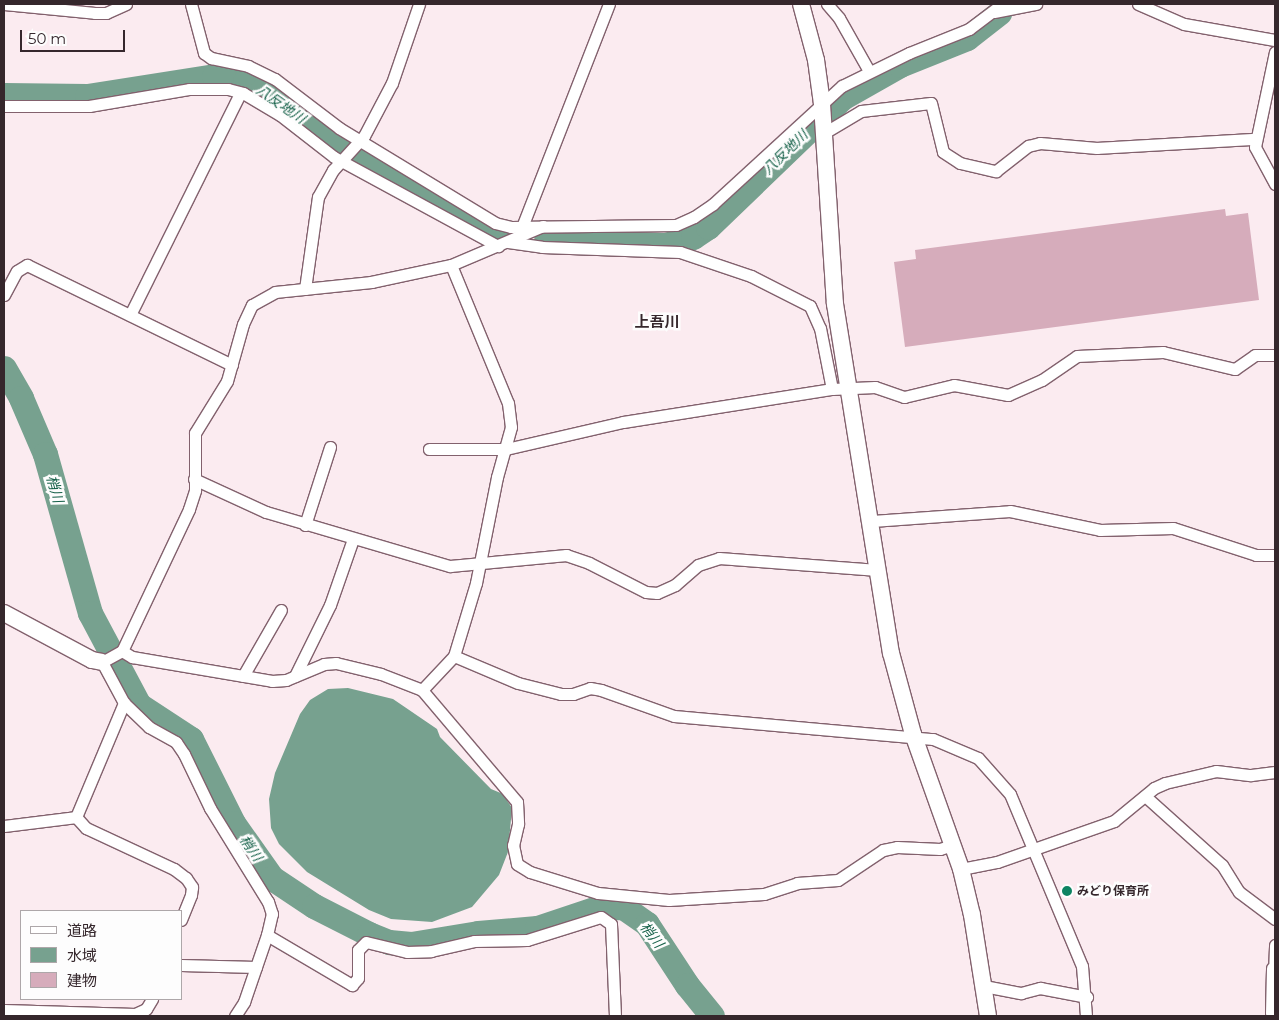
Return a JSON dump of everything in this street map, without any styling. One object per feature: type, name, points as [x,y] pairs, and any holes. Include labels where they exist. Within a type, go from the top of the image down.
[{"type":"street","points":[[4,4],[106,13],[126,4]]},
{"type":"street","points":[[191,4],[204,53],[211,58],[248,66],[275,79],[358,140],[496,223],[522,227],[676,225],[713,204],[842,86],[869,72],[970,29],[998,8],[1036,4]]},
{"type":"street","points":[[305,289],[318,197],[341,161],[358,140],[364,136],[392,82],[420,4]]},
{"type":"street","points":[[522,227],[609,4]]},
{"type":"street","points":[[801,4],[816,60],[822,104],[840,388]]},
{"type":"street","points":[[827,4],[839,18],[869,72]]},
{"type":"street","points":[[1138,4],[1184,24],[1275,40]]},
{"type":"street","points":[[1275,52],[1264,96],[1260,129],[1255,139],[1255,147],[1275,184]]},
{"type":"street","points":[[4,106],[89,106],[189,89],[240,93],[280,115],[341,161],[503,244],[680,252],[751,276],[810,306],[820,328],[840,388],[872,521],[891,653],[913,734],[961,869],[988,1016]]},
{"type":"street","points":[[130,315],[240,93]]},
{"type":"street","points":[[824,133],[861,112],[931,103],[943,152],[960,163],[996,172],[1028,146],[1040,143],[1097,148],[1255,139]]},
{"type":"street","points":[[4,613],[92,660],[104,661],[122,651],[189,509],[195,490],[195,433],[221,392],[232,366],[243,324],[252,305],[275,292],[371,282],[452,265],[543,226]]},
{"type":"street","points":[[4,295],[17,271],[27,265],[232,366]]},
{"type":"street","points":[[422,690],[454,656],[479,566],[497,476],[511,427],[508,403],[452,265]]},
{"type":"street","points":[[429,449],[506,449],[623,422],[840,388],[875,387],[904,397],[954,385],[1008,395],[1042,380],[1077,356],[1163,352],[1235,369],[1255,355],[1275,355]]},
{"type":"street","points":[[305,524],[330,447]]},
{"type":"street","points":[[194,478],[266,512],[450,566],[479,566],[566,555],[646,592],[656,593],[675,584],[698,565],[719,558],[878,570]]},
{"type":"street","points":[[872,521],[1010,511],[1100,530],[1173,528],[1256,555],[1275,555]]},
{"type":"street","points":[[296,676],[330,605],[353,539]]},
{"type":"street","points":[[243,676],[281,610]]},
{"type":"street","points":[[122,651],[132,657],[272,681],[296,676],[324,664],[336,663],[382,674],[422,690],[515,797],[518,812],[513,845],[517,864],[530,872],[598,893],[668,900],[764,894],[797,883],[838,880],[883,850],[904,846],[940,849],[952,845]]},
{"type":"street","points":[[454,656],[518,683],[561,694],[573,694],[590,688],[601,690],[674,716],[747,724],[913,734],[933,739],[978,758],[988,766],[1010,794],[1035,849],[1082,966],[1086,997],[1086,1016]]},
{"type":"street","points":[[104,661],[124,703],[149,727],[176,742],[184,754],[210,808],[268,902],[272,914],[267,935],[256,967],[235,1016]]},
{"type":"street","points":[[76,817],[124,703]]},
{"type":"street","points":[[961,869],[1035,849],[1114,821],[1145,796],[1166,783],[1216,771],[1251,775],[1275,772]]},
{"type":"street","points":[[1145,796],[1222,865],[1239,892],[1275,918]]},
{"type":"street","points":[[4,826],[76,817]]},
{"type":"street","points":[[76,817],[86,828],[174,869],[186,878],[192,887],[191,895],[182,918]]},
{"type":"street","points":[[267,935],[352,985],[358,978],[358,950],[366,942],[407,952],[431,951],[474,941],[527,940],[601,917],[611,924],[614,1016]]},
{"type":"street","points":[[1271,1012],[1275,945]]},
{"type":"street","points":[[182,965],[256,967]]},
{"type":"street","points":[[984,986],[1021,992],[1040,988],[1086,997]]},
{"type":"street","points":[[4,1010],[135,1014],[146,1009],[151,1000]]},
{"type":"water","points":[[348,688],[393,699],[437,729],[440,737],[491,789],[503,794],[512,808],[508,852],[499,875],[472,907],[432,922],[391,919],[369,910],[307,872],[279,844],[271,828],[269,799],[275,773],[300,714],[310,700],[328,689]]},
{"type":"building","points":[[1225,209],[1226,216],[1248,213],[1259,300],[905,347],[894,262],[916,259],[915,250]]},
{"type":"waterway","name":"八反地川","points":[[546,241],[665,245],[693,237],[708,227],[842,98],[900,65],[967,38],[999,13]]},
{"type":"waterway","name":"八反地川","points":[[4,95],[87,96],[214,76],[245,81],[263,89],[367,167],[500,237]]},
{"type":"waterway","name":"梢川","points":[[4,368],[21,398],[45,454],[90,613],[139,705],[191,739],[233,823],[272,878],[314,906],[369,934],[389,942],[411,944],[478,933],[537,928],[597,908],[623,907],[647,924],[687,985],[712,1016]]},
{"type":"place","name":"みどり保育所","points":[[1067,891]]},
{"type":"district","name":"上吾川","points":[[657,322]]}]
